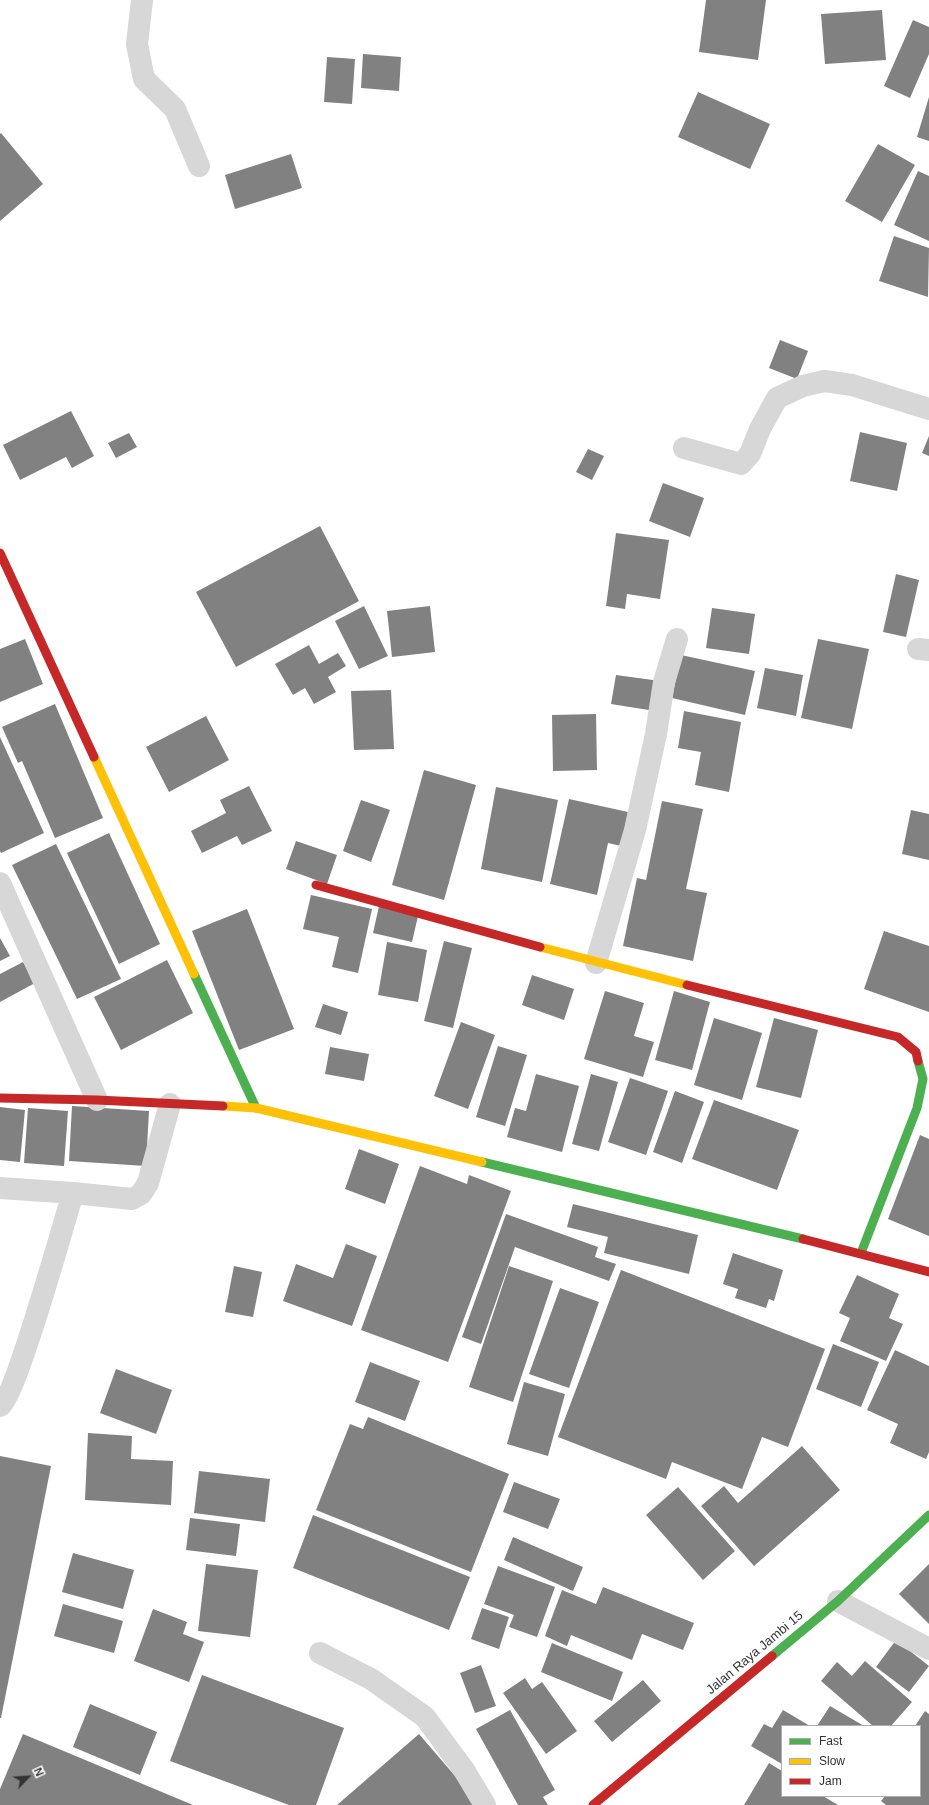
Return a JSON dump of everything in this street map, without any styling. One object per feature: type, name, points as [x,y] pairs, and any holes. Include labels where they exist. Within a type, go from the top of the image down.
[{"type":"main road","points":[[0,553],[256,1108]]},
{"type":"main road","points":[[316,885],[596,963],[898,1037],[916,1052],[923,1079],[917,1108],[861,1253]]},
{"type":"main road","points":[[0,1098],[97,1100],[256,1108],[861,1253],[929,1272]]},
{"type":"main road","name":"Jalan Raya Jambi 15","points":[[592,1805],[838,1601],[929,1515]]},
{"type":"street","points":[[142,0],[137,44],[144,79],[175,109],[199,166]]},
{"type":"street","points":[[684,448],[741,464],[750,454],[760,430],[777,398],[803,386],[824,381],[852,385],[929,409]]},
{"type":"street","points":[[596,963],[635,830],[656,734],[664,682],[677,639]]},
{"type":"street","points":[[0,883],[97,1100]]},
{"type":"street","points":[[0,1188],[132,1199],[141,1194],[148,1184],[170,1104]]},
{"type":"street","points":[[0,1406],[9,1393],[31,1332],[73,1193]]},
{"type":"street","points":[[838,1601],[929,1649]]},
{"type":"street","points":[[320,1653],[371,1679],[425,1717],[464,1770],[485,1805]]},
{"type":"building","points":[[706,0],[766,0],[758,60],[699,52]]},
{"type":"building","points":[[882,10],[886,60],[825,64],[821,14]]},
{"type":"building","points":[[913,20],[929,27],[929,54],[910,98],[884,86]]},
{"type":"building","points":[[363,54],[401,57],[399,91],[361,88]]},
{"type":"building","points":[[327,57],[355,59],[352,104],[324,102]]},
{"type":"building","points":[[698,92],[770,124],[750,169],[678,137]]},
{"type":"building","points":[[929,97],[929,141],[917,137]]},
{"type":"building","points":[[1,133],[43,184],[0,221],[0,134]]},
{"type":"building","points":[[878,144],[915,165],[882,222],[845,201]]},
{"type":"building","points":[[291,154],[302,188],[235,209],[225,175]]},
{"type":"building","points":[[918,171],[929,176],[929,241],[894,225]]},
{"type":"building","points":[[894,236],[929,248],[928,297],[879,281]]},
{"type":"building","points":[[780,340],[808,351],[797,379],[769,368]]},
{"type":"building","points":[[71,411],[94,456],[72,468],[66,457],[20,480],[3,445]]},
{"type":"building","points":[[860,432],[907,443],[897,491],[850,481]]},
{"type":"building","points":[[129,433],[137,447],[116,458],[108,443]]},
{"type":"building","points":[[929,436],[929,456],[922,453]]},
{"type":"building","points":[[588,449],[604,456],[592,480],[576,472]]},
{"type":"building","points":[[663,483],[704,498],[690,537],[649,521]]},
{"type":"building","points":[[320,526],[359,601],[236,667],[196,592]]},
{"type":"building","points":[[616,533],[669,540],[660,599],[627,594],[625,609],[606,606]]},
{"type":"building","points":[[896,574],[919,580],[906,637],[883,632]]},
{"type":"building","points":[[364,606],[388,656],[359,669],[335,621]]},
{"type":"building","points":[[430,606],[435,652],[392,657],[387,611]]},
{"type":"building","points":[[712,608],[755,614],[749,654],[706,648]]},
{"type":"building","points":[[25,639],[43,684],[0,702],[0,649]]},
{"type":"building","points":[[818,639],[869,649],[852,729],[801,718]]},
{"type":"building","points":[[309,645],[319,664],[338,653],[346,666],[328,677],[336,692],[314,704],[305,688],[293,695],[275,664]]},
{"type":"building","points":[[681,655],[755,671],[745,715],[672,698]]},
{"type":"building","points":[[765,668],[803,675],[796,716],[757,708]]},
{"type":"building","points":[[616,675],[660,681],[655,711],[611,704]]},
{"type":"building","points":[[391,690],[394,749],[354,750],[351,691]]},
{"type":"building","points":[[55,704],[103,818],[55,838],[22,761],[18,763],[2,727]]},
{"type":"building","points":[[684,711],[741,722],[729,792],[695,785],[701,752],[678,748]]},
{"type":"building","points":[[596,714],[597,770],[553,771],[552,715]]},
{"type":"building","points":[[206,716],[229,760],[169,792],[146,747]]},
{"type":"building","points":[[0,737],[44,833],[1,853],[0,851]]},
{"type":"building","points":[[424,770],[476,785],[444,900],[392,885]]},
{"type":"building","points":[[249,786],[272,831],[242,845],[237,836],[202,853],[191,831],[226,813],[220,800]]},
{"type":"building","points":[[496,787],[558,800],[542,882],[481,869]]},
{"type":"building","points":[[569,799],[628,812],[621,846],[608,843],[597,895],[550,884]]},
{"type":"building","points":[[361,800],[390,810],[371,862],[343,851]]},
{"type":"building","points":[[662,801],[703,809],[686,889],[707,893],[693,961],[623,946],[637,878],[646,880]]},
{"type":"building","points":[[911,810],[929,814],[929,860],[902,854]]},
{"type":"building","points":[[109,833],[160,944],[119,964],[67,853]]},
{"type":"building","points":[[296,841],[337,855],[327,884],[286,869]]},
{"type":"building","points":[[56,844],[121,979],[77,999],[12,865]]},
{"type":"building","points":[[311,895],[372,909],[358,973],[332,967],[339,937],[303,929]]},
{"type":"building","points":[[379,906],[418,916],[412,942],[373,933]]},
{"type":"building","points":[[247,909],[294,1029],[239,1050],[192,931]]},
{"type":"building","points":[[884,931],[929,946],[929,1012],[864,989]]},
{"type":"building","points":[[0,938],[10,956],[0,961]]},
{"type":"building","points":[[444,941],[472,948],[453,1028],[424,1021]]},
{"type":"building","points":[[387,942],[427,950],[418,1002],[378,995]]},
{"type":"building","points":[[167,960],[193,1013],[121,1050],[94,997]]},
{"type":"building","points":[[23,962],[35,983],[0,1002],[0,974]]},
{"type":"building","points":[[532,975],[574,989],[564,1020],[522,1005]]},
{"type":"building","points":[[605,991],[644,1003],[634,1036],[654,1042],[643,1077],[584,1059]]},
{"type":"building","points":[[674,991],[710,1002],[692,1070],[655,1060]]},
{"type":"building","points":[[323,1004],[348,1012],[341,1035],[315,1027]]},
{"type":"building","points":[[714,1018],[762,1033],[742,1100],[694,1085]]},
{"type":"building","points":[[774,1018],[818,1030],[801,1098],[756,1087]]},
{"type":"building","points":[[461,1022],[495,1035],[468,1109],[434,1096]]},
{"type":"building","points":[[498,1046],[527,1055],[505,1126],[476,1117]]},
{"type":"building","points":[[330,1047],[369,1054],[364,1081],[325,1074]]},
{"type":"building","points":[[536,1074],[579,1086],[562,1152],[507,1137],[515,1108],[526,1111]]},
{"type":"building","points":[[591,1074],[618,1082],[599,1151],[572,1144]]},
{"type":"building","points":[[630,1078],[668,1091],[646,1155],[608,1142]]},
{"type":"building","points":[[675,1091],[704,1102],[682,1163],[653,1152]]},
{"type":"building","points":[[714,1100],[799,1130],[777,1190],[692,1159]]},
{"type":"building","points":[[72,1106],[149,1111],[146,1166],[69,1161]]},
{"type":"building","points":[[0,1107],[25,1110],[20,1162],[0,1160]]},
{"type":"building","points":[[28,1108],[68,1111],[64,1166],[24,1163]]},
{"type":"building","points":[[920,1135],[929,1139],[929,1236],[888,1219]]},
{"type":"building","points":[[359,1149],[399,1164],[385,1204],[345,1189]]},
{"type":"building","points":[[420,1166],[467,1184],[469,1175],[511,1191],[448,1362],[361,1330]]},
{"type":"building","points":[[573,1204],[698,1235],[689,1274],[604,1253],[608,1237],[567,1227]]},
{"type":"building","points":[[506,1214],[598,1247],[595,1257],[616,1264],[609,1281],[515,1247],[481,1344],[462,1337]]},
{"type":"building","points":[[346,1244],[377,1256],[352,1326],[283,1301],[296,1264],[333,1278]]},
{"type":"building","points":[[733,1253],[783,1270],[774,1301],[769,1299],[766,1308],[735,1298],[738,1289],[723,1284]]},
{"type":"building","points":[[234,1266],[262,1272],[253,1317],[225,1312]]},
{"type":"building","points":[[509,1266],[553,1281],[513,1402],[469,1387]]},
{"type":"building","points":[[621,1270],[825,1349],[788,1447],[762,1437],[742,1489],[672,1462],[666,1479],[558,1437]]},
{"type":"building","points":[[857,1275],[899,1294],[889,1318],[903,1324],[886,1361],[840,1341],[850,1318],[839,1313]]},
{"type":"building","points":[[560,1288],[599,1302],[569,1388],[529,1374]]},
{"type":"building","points":[[833,1344],[879,1362],[861,1407],[816,1389]]},
{"type":"building","points":[[895,1350],[929,1366],[929,1452],[926,1459],[890,1443],[898,1424],[867,1410]]},
{"type":"building","points":[[370,1362],[420,1381],[405,1421],[355,1402]]},
{"type":"building","points":[[116,1369],[172,1390],[156,1434],[100,1413]]},
{"type":"building","points":[[524,1382],[565,1394],[548,1456],[507,1444]]},
{"type":"building","points":[[368,1417],[509,1474],[471,1572],[316,1510],[350,1424],[363,1429]]},
{"type":"building","points":[[88,1433],[132,1436],[131,1459],[173,1461],[171,1505],[85,1500]]},
{"type":"building","points":[[802,1446],[840,1490],[754,1566],[701,1506],[724,1486],[738,1503]]},
{"type":"building","points":[[0,1456],[51,1466],[1,1718],[0,1718]]},
{"type":"building","points":[[199,1471],[270,1479],[265,1522],[194,1513]]},
{"type":"building","points":[[514,1482],[560,1499],[548,1529],[503,1512]]},
{"type":"building","points":[[678,1487],[735,1551],[703,1580],[646,1515]]},
{"type":"building","points":[[313,1515],[470,1577],[449,1630],[293,1568]]},
{"type":"building","points":[[190,1518],[240,1524],[236,1556],[186,1550]]},
{"type":"building","points":[[513,1537],[583,1567],[573,1591],[504,1560]]},
{"type":"building","points":[[73,1553],[134,1570],[123,1609],[62,1592]]},
{"type":"building","points":[[206,1564],[258,1570],[250,1637],[198,1631]]},
{"type":"building","points":[[929,1564],[929,1624],[899,1594]]},
{"type":"building","points":[[498,1566],[555,1587],[537,1637],[509,1627],[514,1615],[484,1604]]},
{"type":"building","points":[[603,1587],[694,1623],[683,1650],[642,1634],[632,1660],[571,1635],[567,1646],[545,1636],[562,1590],[596,1604]]},
{"type":"building","points":[[63,1604],[123,1621],[114,1653],[54,1636]]},
{"type":"building","points":[[482,1608],[509,1617],[499,1649],[471,1639]]},
{"type":"building","points":[[153,1609],[187,1622],[183,1634],[204,1642],[189,1682],[134,1661]]},
{"type":"building","points":[[896,1640],[929,1666],[909,1692],[876,1667]]},
{"type":"building","points":[[552,1643],[623,1672],[612,1701],[541,1672]]},
{"type":"building","points":[[865,1661],[912,1702],[892,1725],[872,1725],[821,1681],[837,1662],[852,1676]]},
{"type":"building","points":[[481,1665],[496,1706],[475,1713],[460,1673]]},
{"type":"building","points":[[202,1675],[344,1728],[316,1805],[289,1805],[170,1761]]},
{"type":"building","points":[[525,1678],[532,1689],[542,1682],[577,1731],[546,1754],[503,1693]]},
{"type":"building","points":[[643,1680],[661,1701],[612,1742],[594,1721]]},
{"type":"building","points":[[90,1704],[157,1732],[140,1775],[73,1747]]},
{"type":"building","points":[[830,1706],[862,1725],[818,1725]]},
{"type":"building","points":[[510,1710],[555,1790],[543,1797],[548,1805],[518,1805],[476,1729]]},
{"type":"building","points":[[783,1710],[808,1725],[781,1725],[781,1763],[751,1746],[764,1724],[772,1728]]},
{"type":"building","points":[[925,1711],[929,1714],[929,1805],[886,1805],[881,1801],[884,1797],[921,1797],[921,1725],[916,1725]]},
{"type":"building","points":[[23,1734],[193,1805],[0,1805],[0,1789]]},
{"type":"building","points":[[419,1734],[480,1805],[337,1805]]},
{"type":"building","points":[[769,1763],[781,1770],[781,1797],[825,1797],[838,1805],[744,1805]]},
{"type":"traffic: fast","points":[[194,974],[256,1108]]},
{"type":"traffic: fast","points":[[861,1253],[917,1108],[923,1079],[918,1061]]},
{"type":"traffic: fast","points":[[482,1162],[803,1239]]},
{"type":"traffic: fast","points":[[772,1656],[838,1601],[929,1515]]},
{"type":"traffic: slow","points":[[94,757],[194,974]]},
{"type":"traffic: slow","points":[[540,947],[687,985]]},
{"type":"traffic: slow","points":[[223,1106],[256,1108],[482,1162]]},
{"type":"traffic: jam","points":[[0,553],[94,757]]},
{"type":"traffic: jam","points":[[316,885],[540,947]]},
{"type":"traffic: jam","points":[[687,985],[898,1037],[916,1052],[918,1061]]},
{"type":"traffic: jam","points":[[0,1098],[97,1100],[223,1106]]},
{"type":"traffic: jam","points":[[803,1239],[929,1272]]},
{"type":"traffic: jam","points":[[593,1805],[772,1656]]}]
